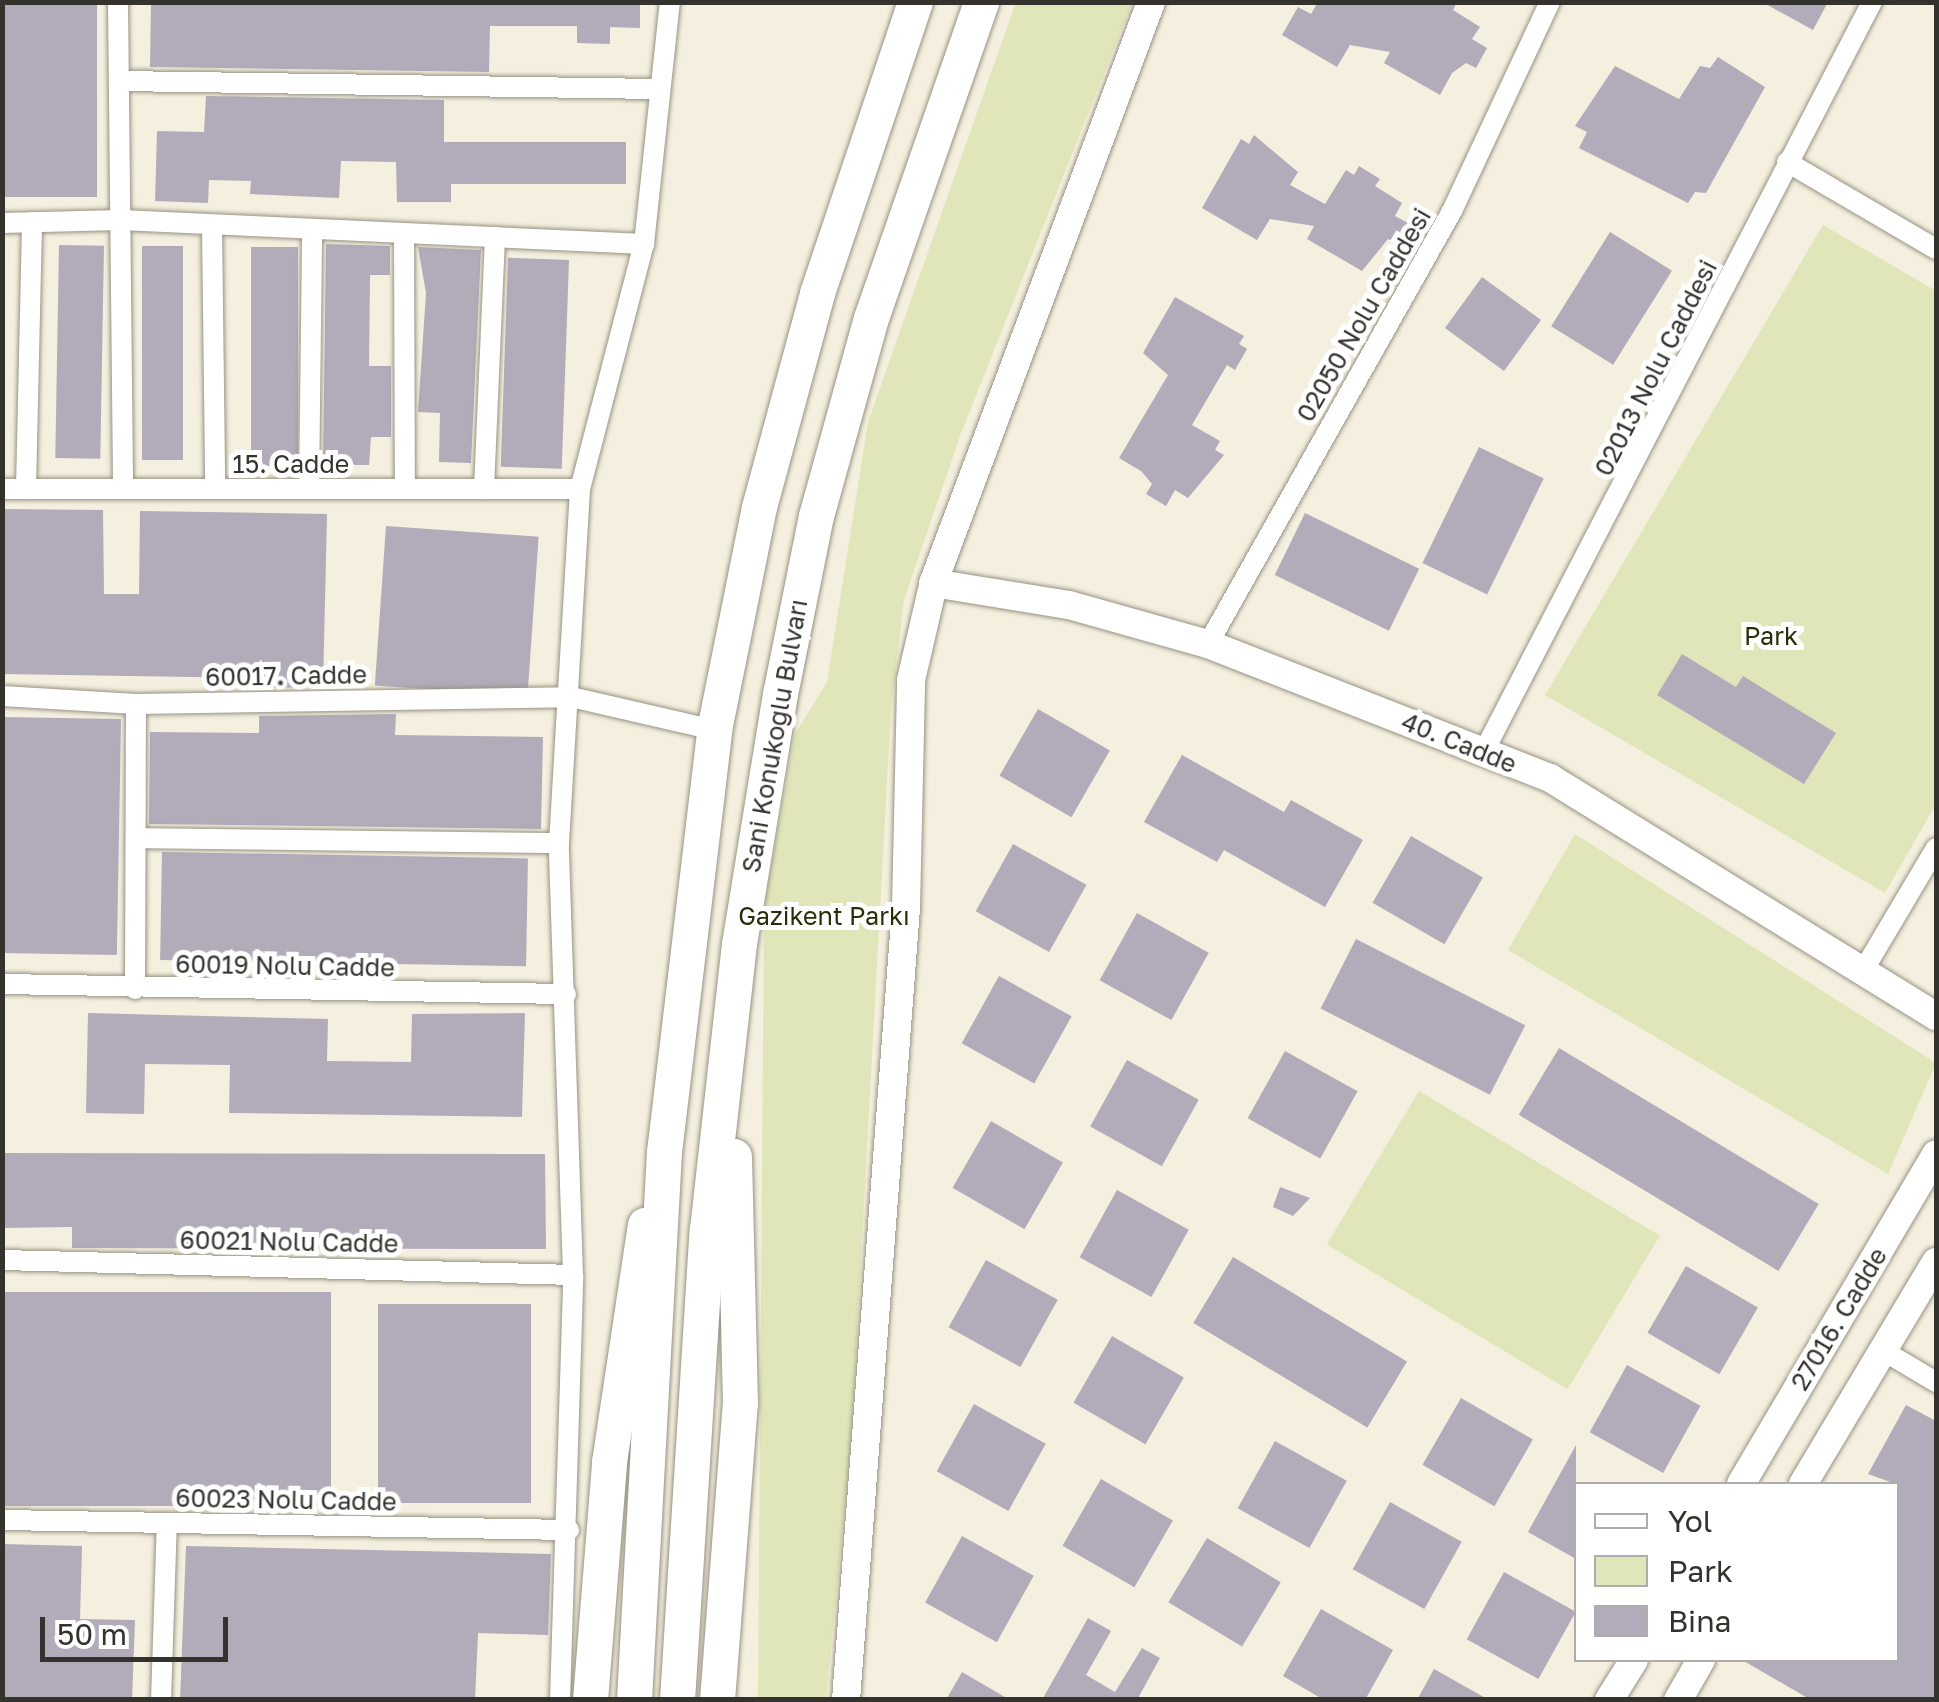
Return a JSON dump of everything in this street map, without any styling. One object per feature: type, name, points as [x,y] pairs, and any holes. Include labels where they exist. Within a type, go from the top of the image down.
[{"type":"highway","points":[[634,1700],[650,1496],[664,1152],[714,730],[759,507],[817,293],[915,2]]},
{"type":"highway","name":"Sani Konukoğlu Bulvarı","points":[[677,1700],[707,1229],[732,1054],[739,944],[816,516],[872,318],[981,2]]},
{"type":"highway","points":[[717,1700],[740,1403],[732,1054]]},
{"type":"highway","points":[[590,1700],[626,1323],[664,1152]]},
{"type":"street","points":[[118,2],[123,489]]},
{"type":"street","points":[[560,1700],[569,1530],[573,1275],[559,843],[571,696],[580,489],[644,244],[670,2]]},
{"type":"street","points":[[846,1700],[906,907],[911,680],[933,583],[1151,2]]},
{"type":"street","name":"02050 Nolu Caddesi","points":[[1208,644],[1452,211],[1550,2]]},
{"type":"street","name":"02013 Nolu Caddesi","points":[[1482,755],[1872,2]]},
{"type":"street","points":[[119,80],[660,89]]},
{"type":"street","points":[[1787,162],[1936,249]]},
{"type":"street","points":[[2,223],[121,220],[644,244]]},
{"type":"street","points":[[26,489],[32,222]]},
{"type":"street","points":[[212,225],[215,489]]},
{"type":"street","points":[[309,489],[312,230]]},
{"type":"street","points":[[404,235],[405,489]]},
{"type":"street","points":[[484,489],[494,237]]},
{"type":"street","name":"15. Cadde","points":[[2,488],[580,489]]},
{"type":"street","name":"40. Cadde","points":[[933,583],[1069,604],[1208,644],[1482,755],[1550,778],[1936,1016]]},
{"type":"street","name":"60017. Cadde","points":[[2,696],[136,704],[571,696],[714,730]]},
{"type":"street","points":[[136,704],[136,989]]},
{"type":"street","points":[[136,838],[559,843]]},
{"type":"street","points":[[1864,972],[1936,848]]},
{"type":"street","name":"60019 Nolu Cadde","points":[[2,984],[566,994]]},
{"type":"street","name":"27016. Cadde","points":[[1742,1482],[1936,1154]]},
{"type":"street","name":"60021 Nolu Cadde","points":[[2,1260],[573,1275]]},
{"type":"street","points":[[1805,1482],[1936,1262]]},
{"type":"street","points":[[1882,1350],[1936,1382]]},
{"type":"street","name":"60023 Nolu Cadde","points":[[2,1520],[569,1530]]},
{"type":"street","points":[[161,1700],[167,1523]]},
{"type":"street","points":[[1609,1700],[1633,1662]]},
{"type":"street","points":[[1678,1700],[1700,1662]]},
{"type":"green space","name":"Gazikent Parkı","points":[[1016,2],[1132,3],[960,436],[904,600],[891,709],[851,1441],[826,1699],[758,1699],[764,909],[795,734],[827,682],[868,422]]},
{"type":"green space","name":"Park","points":[[1823,225],[1936,291],[1936,804],[1885,893],[1545,695]]},
{"type":"green space","points":[[1575,834],[1936,1063],[1888,1174],[1508,950]]},
{"type":"green space","points":[[1419,1091],[1660,1236],[1568,1389],[1327,1244]]},
{"type":"building","points":[[2,2],[97,2],[97,197],[2,197]]},
{"type":"building","points":[[151,2],[640,2],[640,28],[610,27],[610,44],[577,43],[577,26],[490,26],[489,72],[150,67]]},
{"type":"building","points":[[1318,2],[1457,2],[1453,10],[1480,27],[1472,39],[1487,48],[1476,68],[1466,63],[1452,73],[1440,95],[1384,63],[1390,52],[1350,45],[1337,67],[1282,35],[1298,7],[1311,14]]},
{"type":"building","points":[[1762,2],[1828,2],[1813,30]]},
{"type":"building","points":[[1718,57],[1765,87],[1706,193],[1695,192],[1688,203],[1579,148],[1587,132],[1575,126],[1615,66],[1679,99],[1700,66],[1710,68]]},
{"type":"building","points":[[206,96],[444,100],[444,142],[626,142],[626,184],[451,184],[451,202],[397,202],[396,162],[341,161],[339,198],[250,194],[251,181],[209,180],[208,203],[155,201],[157,131],[204,132]]},
{"type":"building","points":[[1254,135],[1298,172],[1290,185],[1325,204],[1346,170],[1354,175],[1359,166],[1380,179],[1375,186],[1402,203],[1395,216],[1410,224],[1399,244],[1388,239],[1362,271],[1307,239],[1314,226],[1270,219],[1257,240],[1202,208],[1241,139],[1249,144]]},
{"type":"building","points":[[1610,232],[1672,271],[1613,365],[1551,326]]},
{"type":"building","points":[[326,244],[390,246],[390,275],[370,275],[369,366],[391,366],[391,437],[371,437],[369,465],[323,465]]},
{"type":"building","points":[[59,245],[104,246],[100,459],[55,458]]},
{"type":"building","points":[[142,246],[183,246],[183,460],[142,460]]},
{"type":"building","points":[[251,247],[298,247],[298,466],[251,466]]},
{"type":"building","points":[[418,247],[481,250],[471,463],[439,462],[440,413],[418,412],[426,293]]},
{"type":"building","points":[[508,258],[569,260],[562,469],[501,467]]},
{"type":"building","points":[[1482,277],[1541,320],[1504,371],[1445,328]]},
{"type":"building","points":[[1175,297],[1244,336],[1239,344],[1247,349],[1235,370],[1227,365],[1192,425],[1220,441],[1215,450],[1224,455],[1188,498],[1175,490],[1166,506],[1146,494],[1152,484],[1141,471],[1119,458],[1168,375],[1143,353]]},
{"type":"building","points":[[1479,447],[1544,479],[1487,595],[1422,563]]},
{"type":"building","points":[[2,509],[103,510],[104,594],[139,594],[140,511],[327,514],[323,687],[260,688],[260,678],[2,674]]},
{"type":"building","points":[[1305,513],[1419,569],[1389,631],[1275,575]]},
{"type":"building","points":[[386,526],[539,537],[527,696],[375,686]]},
{"type":"building","points":[[1682,654],[1736,687],[1743,676],[1836,733],[1804,784],[1657,695]]},
{"type":"building","points":[[1038,709],[1110,750],[1071,817],[1000,776]]},
{"type":"building","points":[[396,714],[395,735],[543,737],[541,829],[149,824],[150,732],[259,733],[259,716]]},
{"type":"building","points":[[2,717],[121,719],[117,955],[2,953]]},
{"type":"building","points":[[1182,755],[1284,812],[1291,800],[1363,840],[1325,907],[1224,850],[1217,862],[1144,822]]},
{"type":"building","points":[[1411,836],[1483,878],[1444,944],[1372,903]]},
{"type":"building","points":[[1013,844],[1086,885],[1049,952],[976,911]]},
{"type":"building","points":[[162,852],[528,858],[526,966],[160,960]]},
{"type":"building","points":[[1137,913],[1209,953],[1171,1020],[1100,980]]},
{"type":"building","points":[[1356,939],[1525,1025],[1490,1095],[1321,1008]]},
{"type":"building","points":[[999,976],[1072,1016],[1034,1084],[962,1043]]},
{"type":"building","points":[[88,1013],[328,1019],[327,1061],[411,1062],[412,1014],[525,1013],[522,1117],[229,1113],[230,1065],[145,1064],[144,1114],[86,1113]]},
{"type":"building","points":[[1559,1048],[1819,1204],[1779,1271],[1519,1115]]},
{"type":"building","points":[[1285,1051],[1358,1091],[1320,1159],[1248,1118]]},
{"type":"building","points":[[1127,1060],[1199,1100],[1162,1166],[1090,1126]]},
{"type":"building","points":[[991,1121],[1063,1162],[1024,1229],[952,1188]]},
{"type":"building","points":[[2,1153],[545,1154],[546,1249],[72,1248],[72,1227],[2,1228]]},
{"type":"building","points":[[1280,1187],[1310,1198],[1293,1216],[1273,1207]]},
{"type":"building","points":[[1117,1190],[1189,1230],[1151,1297],[1080,1257]]},
{"type":"building","points":[[1233,1257],[1407,1362],[1367,1428],[1193,1323]]},
{"type":"building","points":[[986,1260],[1058,1300],[1020,1367],[949,1327]]},
{"type":"building","points":[[1686,1266],[1758,1308],[1719,1374],[1648,1333]]},
{"type":"building","points":[[2,1292],[331,1292],[331,1506],[2,1506]]},
{"type":"building","points":[[378,1304],[531,1304],[531,1503],[378,1503]]},
{"type":"building","points":[[1112,1336],[1184,1378],[1145,1444],[1074,1403]]},
{"type":"building","points":[[1627,1365],[1700,1406],[1663,1473],[1590,1432]]},
{"type":"building","points":[[1461,1398],[1533,1440],[1494,1506],[1422,1465]]},
{"type":"building","points":[[974,1404],[1046,1444],[1008,1511],[937,1471]]},
{"type":"building","points":[[1906,1405],[1936,1421],[1936,1700],[1811,1700],[1745,1662],[1899,1662],[1899,1482],[1868,1474]]},
{"type":"building","points":[[1275,1441],[1347,1481],[1309,1548],[1238,1508]]},
{"type":"building","points":[[1576,1445],[1574,1558],[1528,1532]]},
{"type":"building","points":[[1101,1479],[1173,1520],[1134,1587],[1062,1546]]},
{"type":"building","points":[[1390,1502],[1462,1542],[1424,1609],[1353,1569]]},
{"type":"building","points":[[962,1536],[1034,1576],[997,1642],[925,1602]]},
{"type":"building","points":[[1207,1538],[1281,1582],[1242,1647],[1168,1602]]},
{"type":"building","points":[[2,1544],[82,1546],[80,1619],[135,1620],[132,1700],[2,1700]]},
{"type":"building","points":[[186,1546],[551,1554],[548,1635],[478,1633],[475,1700],[180,1700]]},
{"type":"building","points":[[1504,1572],[1574,1611],[1538,1679],[1467,1639]]},
{"type":"building","points":[[1321,1609],[1393,1650],[1365,1700],[1324,1700],[1283,1676]]},
{"type":"building","points":[[1088,1618],[1111,1631],[1086,1675],[1115,1692],[1142,1648],[1160,1658],[1137,1700],[1042,1700]]},
{"type":"building","points":[[1434,1669],[1489,1700],[1417,1700]]},
{"type":"building","points":[[962,1672],[1010,1700],[946,1700]]}]
